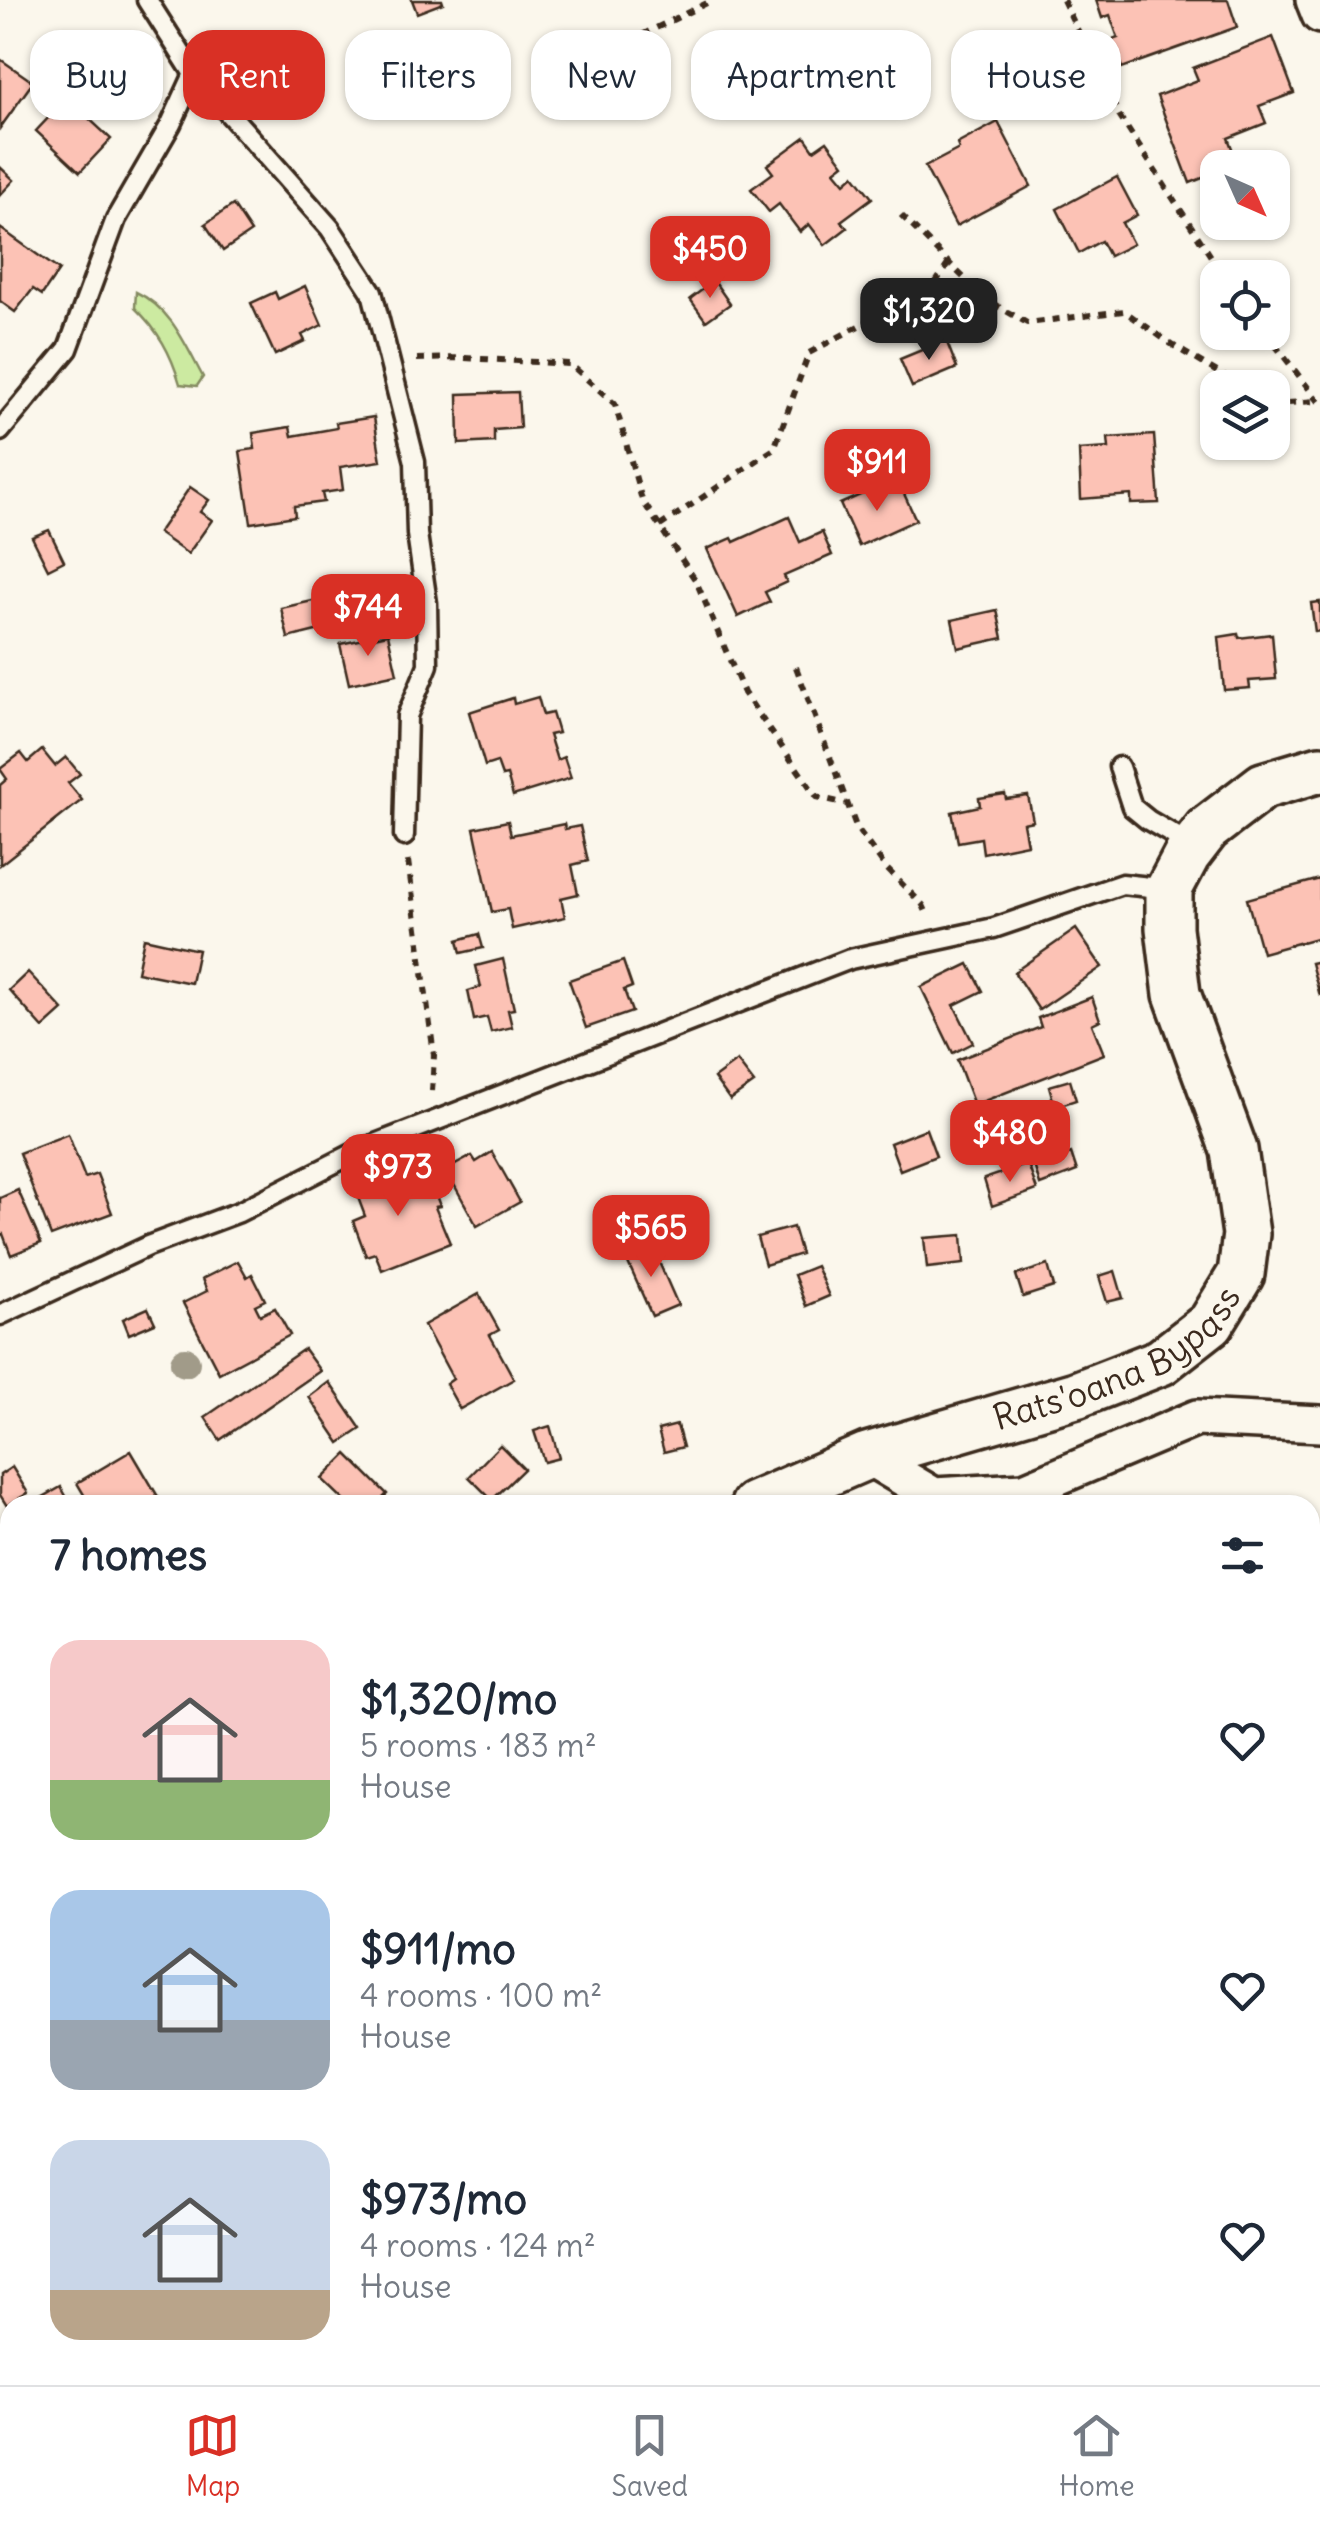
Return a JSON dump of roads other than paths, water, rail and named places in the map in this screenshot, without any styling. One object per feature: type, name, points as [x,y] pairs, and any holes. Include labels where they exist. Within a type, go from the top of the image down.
[{"type":"street","points":[[1314,0],[1320,15]]},
{"type":"street","points":[[1169,889],[1207,829],[1263,786],[1320,769]]},
{"type":"street","name":"Rats'oana Bypass","points":[[777,1495],[867,1456],[1076,1395],[1161,1362],[1212,1323],[1240,1274],[1246,1234],[1234,1150],[1176,994],[1169,889]]},
{"type":"street","points":[[952,1495],[1024,1491],[1197,1418],[1320,1424]]},
{"type":"street","points":[[867,1456],[932,1495]]},
{"type":"lane","points":[[146,0],[183,57]]},
{"type":"lane","points":[[0,431],[68,349],[116,219],[183,98]]},
{"type":"lane","points":[[235,120],[330,228],[372,292],[415,462],[428,665],[407,716],[404,836]]},
{"type":"lane","points":[[1119,767],[1132,807],[1193,846]]},
{"type":"lane","points":[[0,1315],[148,1246],[239,1212],[358,1151],[850,959],[994,928],[1122,884],[1169,889]]}]
